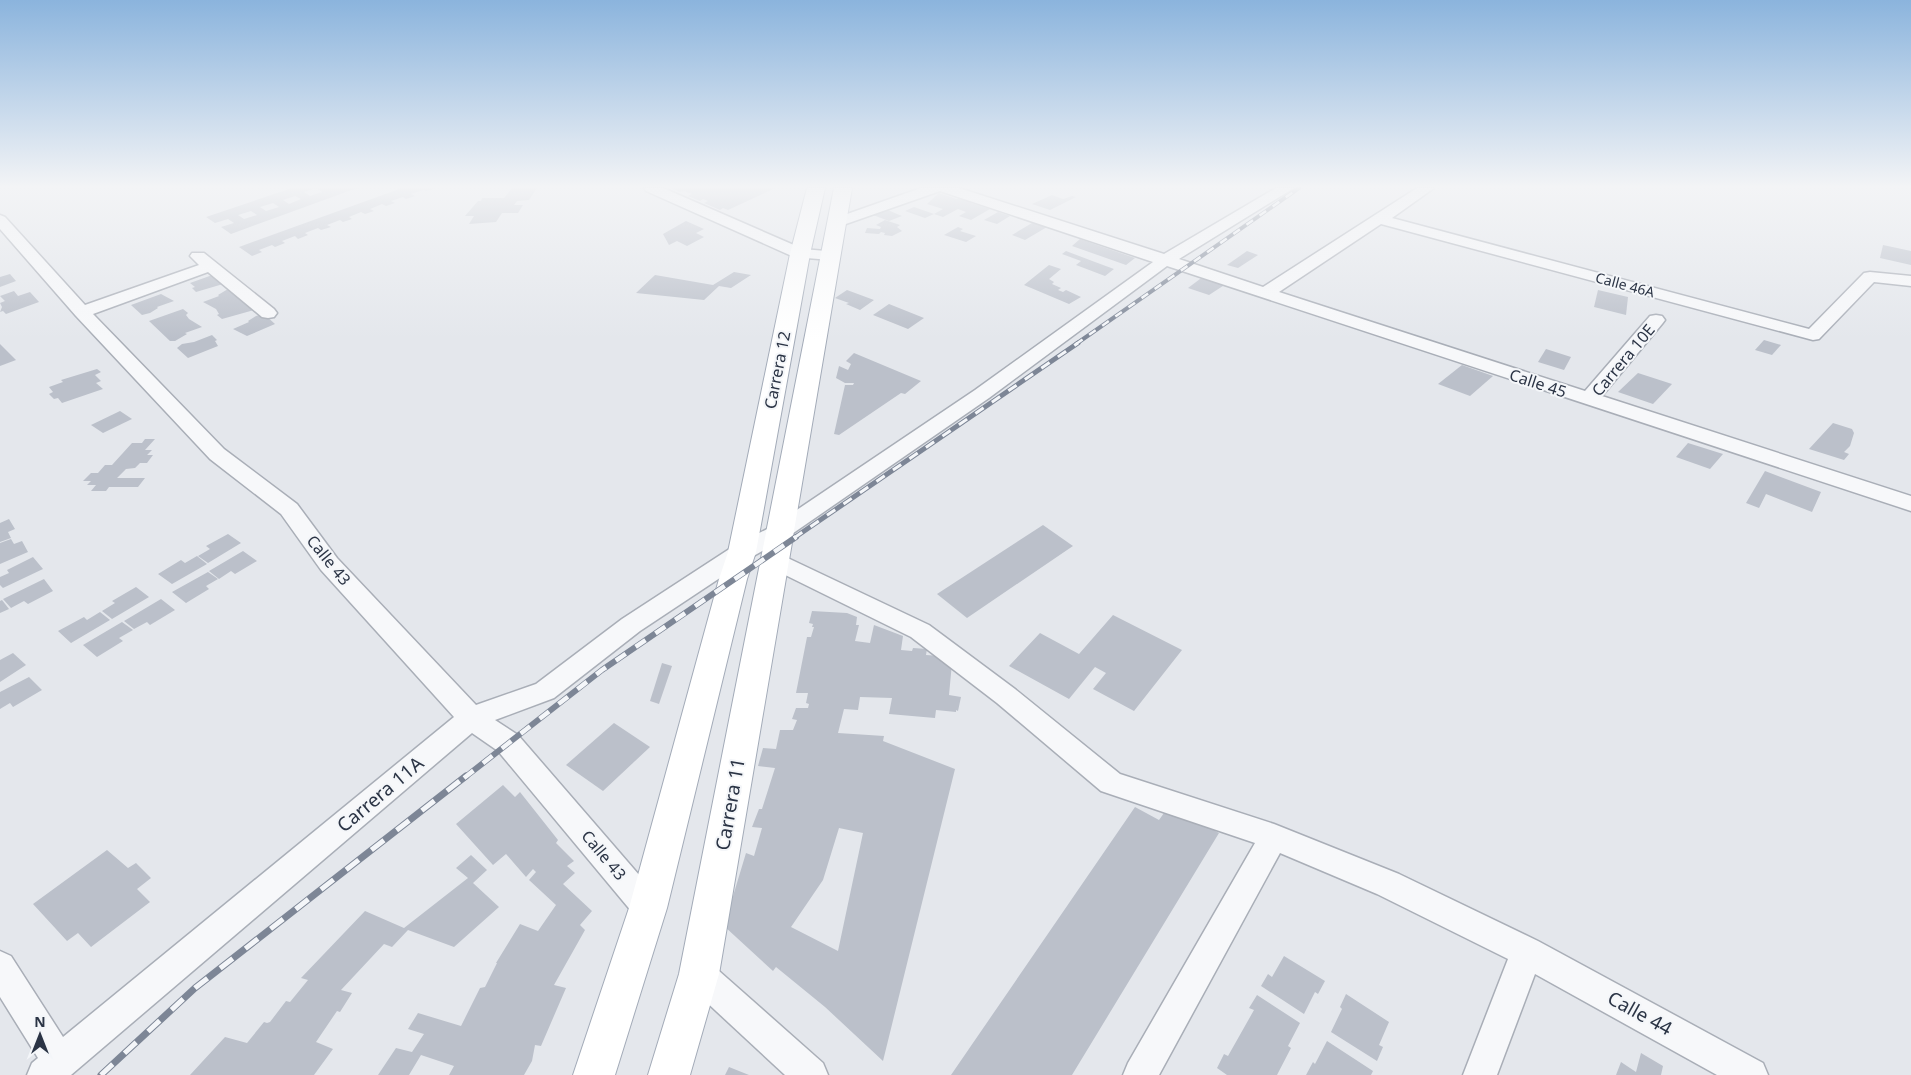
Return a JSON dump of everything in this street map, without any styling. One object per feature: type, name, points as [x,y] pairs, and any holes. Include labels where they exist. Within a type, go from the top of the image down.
[{"type":"main road","name":"Carrera 12","points":[[742,552],[804,238]]},
{"type":"main road","name":"Carrera 12","points":[[778,545],[835,238]]},
{"type":"main road","name":"Carrera 11","points":[[669,1075],[699,974],[778,545]]},
{"type":"main road","points":[[594,1075],[648,908],[733,580],[742,552]]},
{"type":"street","name":"Calle 43","points":[[16,238],[82,312],[218,454],[289,509],[329,564],[471,718],[508,743],[648,908]]},
{"type":"street","points":[[764,238],[800,254],[832,255]]},
{"type":"street","name":"Calle 45","points":[[1095,238],[1911,504]]},
{"type":"street","points":[[1164,261],[1202,238]]},
{"type":"street","points":[[1264,293],[1349,238]]},
{"type":"street","name":"Calle 46A","points":[[1450,238],[1813,336],[1870,277],[1911,281]]},
{"type":"street","points":[[82,312],[204,261],[268,312]]},
{"type":"street","name":"Carrera 11A","points":[[52,1068],[471,718],[545,691],[631,625],[742,552],[778,545],[1164,261]]},
{"type":"street","name":"Carrera 10E","points":[[1589,399],[1656,320]]},
{"type":"street","name":"Calle 44","points":[[778,545],[920,631],[1006,696],[1111,783],[1274,837],[1388,884],[1527,952],[1751,1075]]},
{"type":"street","points":[[1140,1075],[1274,837]]},
{"type":"street","points":[[1480,1075],[1527,952]]},
{"type":"street","points":[[0,967],[52,1068]]},
{"type":"street","points":[[699,974],[811,1075]]},
{"type":"building","points":[[263,238],[289,238],[282,241],[285,243],[259,250],[262,252],[252,256],[239,247]]},
{"type":"building","points":[[665,238],[702,238],[687,246],[677,241],[669,245]]},
{"type":"building","points":[[954,238],[972,238],[966,242]]},
{"type":"building","points":[[1080,239],[1135,258],[1126,265],[1072,246]]},
{"type":"building","points":[[1883,245],[1911,251],[1911,265],[1880,258]]},
{"type":"building","points":[[1066,251],[1114,269],[1105,276],[1076,265],[1081,261],[1062,254]]},
{"type":"building","points":[[1247,251],[1258,255],[1238,268],[1227,265]]},
{"type":"building","points":[[1049,265],[1061,269],[1049,279],[1054,282],[1052,284],[1061,288],[1058,290],[1063,292],[1066,290],[1081,297],[1069,304],[1024,285]]},
{"type":"building","points":[[734,272],[751,275],[731,288],[719,286],[704,300],[636,293],[655,275],[713,285]]},
{"type":"building","points":[[218,273],[223,284],[196,292],[192,288],[195,287],[190,283]]},
{"type":"building","points":[[10,274],[16,281],[0,287],[0,277]]},
{"type":"building","points":[[1204,276],[1226,284],[1209,295],[1188,288]]},
{"type":"building","points":[[228,289],[254,310],[222,319],[217,315],[219,314],[216,309],[203,302],[219,296]]},
{"type":"building","points":[[847,290],[874,300],[860,310],[846,304],[849,303],[835,298]]},
{"type":"building","points":[[1598,290],[1628,297],[1626,315],[1594,307]]},
{"type":"building","points":[[14,291],[18,296],[30,292],[39,302],[6,314],[3,311],[0,312],[2,307],[0,303],[5,301],[0,296]]},
{"type":"building","points":[[161,294],[174,301],[142,315],[131,305]]},
{"type":"building","points":[[889,304],[924,318],[908,329],[873,315]]},
{"type":"building","points":[[183,309],[188,313],[186,315],[189,319],[202,327],[185,333],[187,334],[175,341],[170,341],[149,321]]},
{"type":"building","points":[[264,314],[275,324],[247,336],[233,329],[249,322],[256,316]]},
{"type":"building","points":[[212,335],[217,340],[215,341],[218,346],[188,358],[177,348],[182,344],[194,342]]},
{"type":"building","points":[[1764,340],[1781,345],[1772,355],[1755,350]]},
{"type":"building","points":[[0,344],[16,360],[0,366]]},
{"type":"building","points":[[1546,349],[1571,357],[1564,370],[1538,362]]},
{"type":"building","points":[[854,353],[921,381],[905,394],[901,393],[839,435],[834,434],[845,385],[853,385],[854,383],[845,383],[836,378],[839,366],[848,370],[851,364],[846,361]]},
{"type":"building","points":[[1462,365],[1493,376],[1470,396],[1438,384]]},
{"type":"building","points":[[97,369],[101,372],[95,375],[101,381],[96,383],[103,389],[62,403],[58,398],[54,399],[49,394],[53,392],[49,387],[63,382],[61,380]]},
{"type":"building","points":[[1638,373],[1672,384],[1653,404],[1618,392]]},
{"type":"building","points":[[120,411],[132,419],[103,433],[91,425]]},
{"type":"building","points":[[1833,423],[1852,429],[1854,433],[1850,446],[1844,452],[1849,454],[1844,460],[1809,449]]},
{"type":"building","points":[[145,439],[155,439],[145,450],[152,450],[147,455],[153,455],[147,463],[140,463],[135,468],[126,469],[117,478],[145,478],[138,487],[109,487],[106,491],[91,491],[96,485],[87,485],[91,481],[83,481],[91,473],[98,473],[105,465],[112,465],[132,443],[142,443]]},
{"type":"building","points":[[1688,443],[1723,454],[1710,469],[1676,457]]},
{"type":"building","points":[[1765,471],[1821,492],[1812,512],[1766,494],[1759,508],[1746,503]]},
{"type":"building","points":[[9,519],[15,529],[8,532],[11,538],[0,542],[0,523]]},
{"type":"building","points":[[1043,525],[1073,546],[967,618],[937,594]]},
{"type":"building","points":[[228,534],[241,543],[208,563],[198,556],[210,549],[206,546]]},
{"type":"building","points":[[11,539],[14,544],[22,541],[28,552],[0,564],[0,543]]},
{"type":"building","points":[[243,551],[257,561],[235,574],[231,571],[219,579],[209,571]]},
{"type":"building","points":[[197,556],[207,564],[172,584],[158,574],[181,560],[185,563]]},
{"type":"building","points":[[33,557],[43,569],[3,588],[0,585],[0,577],[9,573],[7,570]]},
{"type":"building","points":[[208,572],[218,579],[206,586],[209,589],[186,603],[172,592]]},
{"type":"building","points":[[44,579],[53,591],[28,604],[24,601],[11,608],[3,599]]},
{"type":"building","points":[[136,587],[149,597],[112,619],[102,611],[115,603],[112,601]]},
{"type":"building","points":[[161,599],[175,610],[150,625],[147,622],[134,629],[124,621]]},
{"type":"building","points":[[2,600],[9,609],[0,613],[0,601]]},
{"type":"building","points":[[812,611],[847,613],[857,617],[856,625],[859,625],[855,641],[870,643],[874,625],[903,636],[901,650],[912,651],[913,648],[927,649],[926,655],[942,656],[941,662],[952,663],[949,695],[961,697],[958,711],[936,710],[935,718],[889,714],[892,698],[860,697],[858,710],[844,709],[838,733],[884,736],[883,741],[955,769],[883,1061],[825,1007],[776,967],[773,971],[724,926],[746,853],[754,856],[762,828],[752,827],[759,809],[762,809],[775,768],[758,766],[763,748],[776,749],[780,730],[793,730],[797,720],[792,719],[796,708],[808,708],[809,704],[806,703],[808,693],[796,693],[807,637],[811,637],[814,627],[812,627],[813,624],[809,623]],"holes":[[[839,828],[863,833],[838,951],[791,927],[823,880]]]},
{"type":"building","points":[[100,612],[110,620],[71,643],[58,631],[84,617],[87,620]]},
{"type":"building","points":[[1113,615],[1182,650],[1134,711],[1093,689],[1106,673],[1095,667],[1069,699],[1009,666],[1040,633],[1079,654]]},
{"type":"building","points":[[122,622],[133,630],[119,638],[123,641],[97,657],[83,645]]},
{"type":"building","points":[[13,653],[26,665],[0,682],[0,660]]},
{"type":"building","points":[[662,663],[672,666],[659,704],[650,701]]},
{"type":"building","points":[[29,677],[42,690],[13,707],[10,703],[0,709],[0,692]]},
{"type":"building","points":[[614,723],[650,747],[603,791],[566,765]]},
{"type":"building","points":[[503,785],[515,797],[520,792],[558,840],[556,843],[574,861],[567,866],[575,873],[563,884],[592,911],[580,925],[585,930],[554,985],[566,988],[541,1046],[535,1045],[532,1061],[524,1075],[449,1075],[454,1066],[421,1055],[409,1075],[378,1075],[396,1048],[412,1052],[424,1034],[408,1029],[418,1013],[461,1026],[480,988],[485,987],[496,963],[520,924],[538,931],[556,905],[529,880],[536,872],[533,869],[526,877],[506,854],[493,865],[456,824]]},
{"type":"building","points":[[1169,806],[1219,833],[1072,1075],[951,1075],[1135,807],[1159,820]]},
{"type":"building","points":[[107,850],[128,868],[136,863],[151,878],[137,889],[150,902],[91,947],[78,933],[67,941],[33,904]]},
{"type":"building","points":[[471,855],[487,870],[473,883],[499,907],[454,947],[408,930],[392,947],[384,944],[341,990],[352,993],[340,1012],[337,1011],[316,1042],[333,1049],[314,1075],[190,1075],[225,1037],[247,1043],[264,1022],[270,1022],[286,1001],[290,1002],[308,980],[301,978],[365,911],[404,928],[468,878],[456,868]]},
{"type":"building","points":[[1284,956],[1325,981],[1318,994],[1315,992],[1304,1014],[1261,986],[1268,974],[1272,977]]},
{"type":"building","points":[[1346,994],[1389,1022],[1379,1045],[1383,1047],[1377,1061],[1331,1032],[1342,1009],[1340,1007]]},
{"type":"building","points":[[1257,995],[1300,1023],[1288,1046],[1291,1048],[1277,1075],[1227,1075],[1217,1068],[1224,1054],[1228,1056],[1254,1010],[1249,1008]]},
{"type":"building","points":[[1327,1041],[1373,1071],[1371,1075],[1306,1075],[1313,1062],[1315,1064]]},
{"type":"building","points":[[1641,1053],[1663,1066],[1661,1075],[1616,1075],[1621,1062],[1636,1072]]},
{"type":"building","points":[[729,1067],[749,1075],[725,1075]]},
{"type":"railway","points":[[1076,344],[1227,238]]},
{"type":"railway","points":[[794,538],[1078,343]]},
{"type":"railway","points":[[464,778],[602,670],[796,537]]},
{"type":"railway","points":[[101,1075],[195,988],[466,776]]}]
